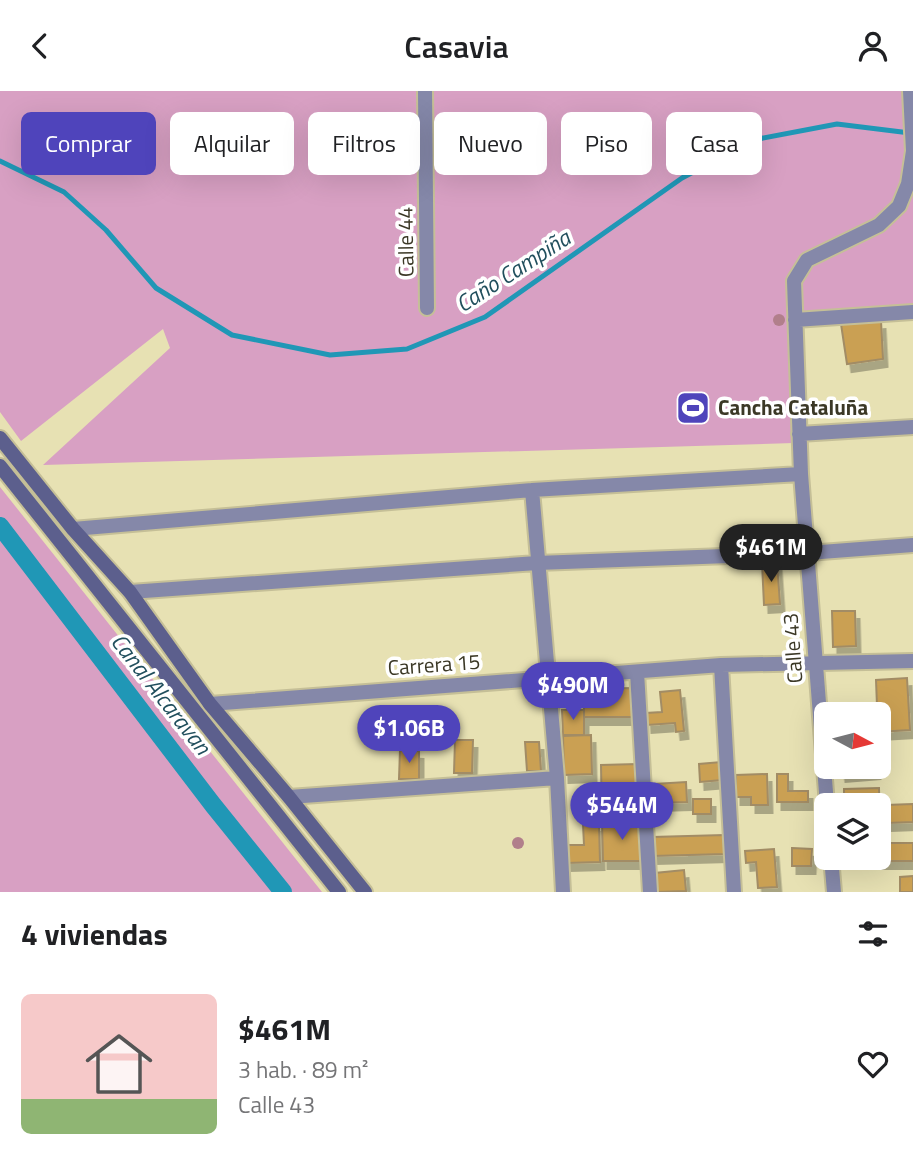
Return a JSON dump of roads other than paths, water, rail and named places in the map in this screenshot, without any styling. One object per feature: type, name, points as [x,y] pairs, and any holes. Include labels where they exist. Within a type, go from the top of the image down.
[{"type":"main road","points":[[0,438],[73,529],[130,592],[210,704],[365,892]]},
{"type":"main road","points":[[0,465],[339,892]]},
{"type":"street","name":"Calle 44","points":[[425,91],[427,307]]},
{"type":"street","name":"Calle 43","points":[[826,793],[801,474],[794,281],[807,260],[879,225],[899,206],[908,184],[913,151],[911,92]]},
{"type":"street","points":[[795,320],[913,312]]},
{"type":"street","points":[[799,434],[913,427]]},
{"type":"street","points":[[73,529],[532,490],[801,474]]},
{"type":"street","points":[[532,490],[557,778],[563,892]]},
{"type":"street","points":[[130,592],[537,563],[808,553],[913,545]]},
{"type":"street","name":"Carrera 15","points":[[210,704],[721,664],[913,661]]},
{"type":"street","points":[[721,664],[734,892]]},
{"type":"street","points":[[637,671],[650,892]]},
{"type":"street","points":[[289,797],[557,778]]},
{"type":"street","points":[[832,870],[834,892]]},
{"type":"waterway","name":"Caño Campiña","points":[[0,161],[64,192],[106,230],[156,288],[232,335],[330,355],[407,349],[485,317],[682,178],[753,140],[837,124],[910,133]]},
{"type":"waterway","name":"Canal Alcaravan","points":[[0,526],[213,805],[283,892]]},
{"type":"place","name":"Cancha Cataluña","points":[[693,408]]}]
